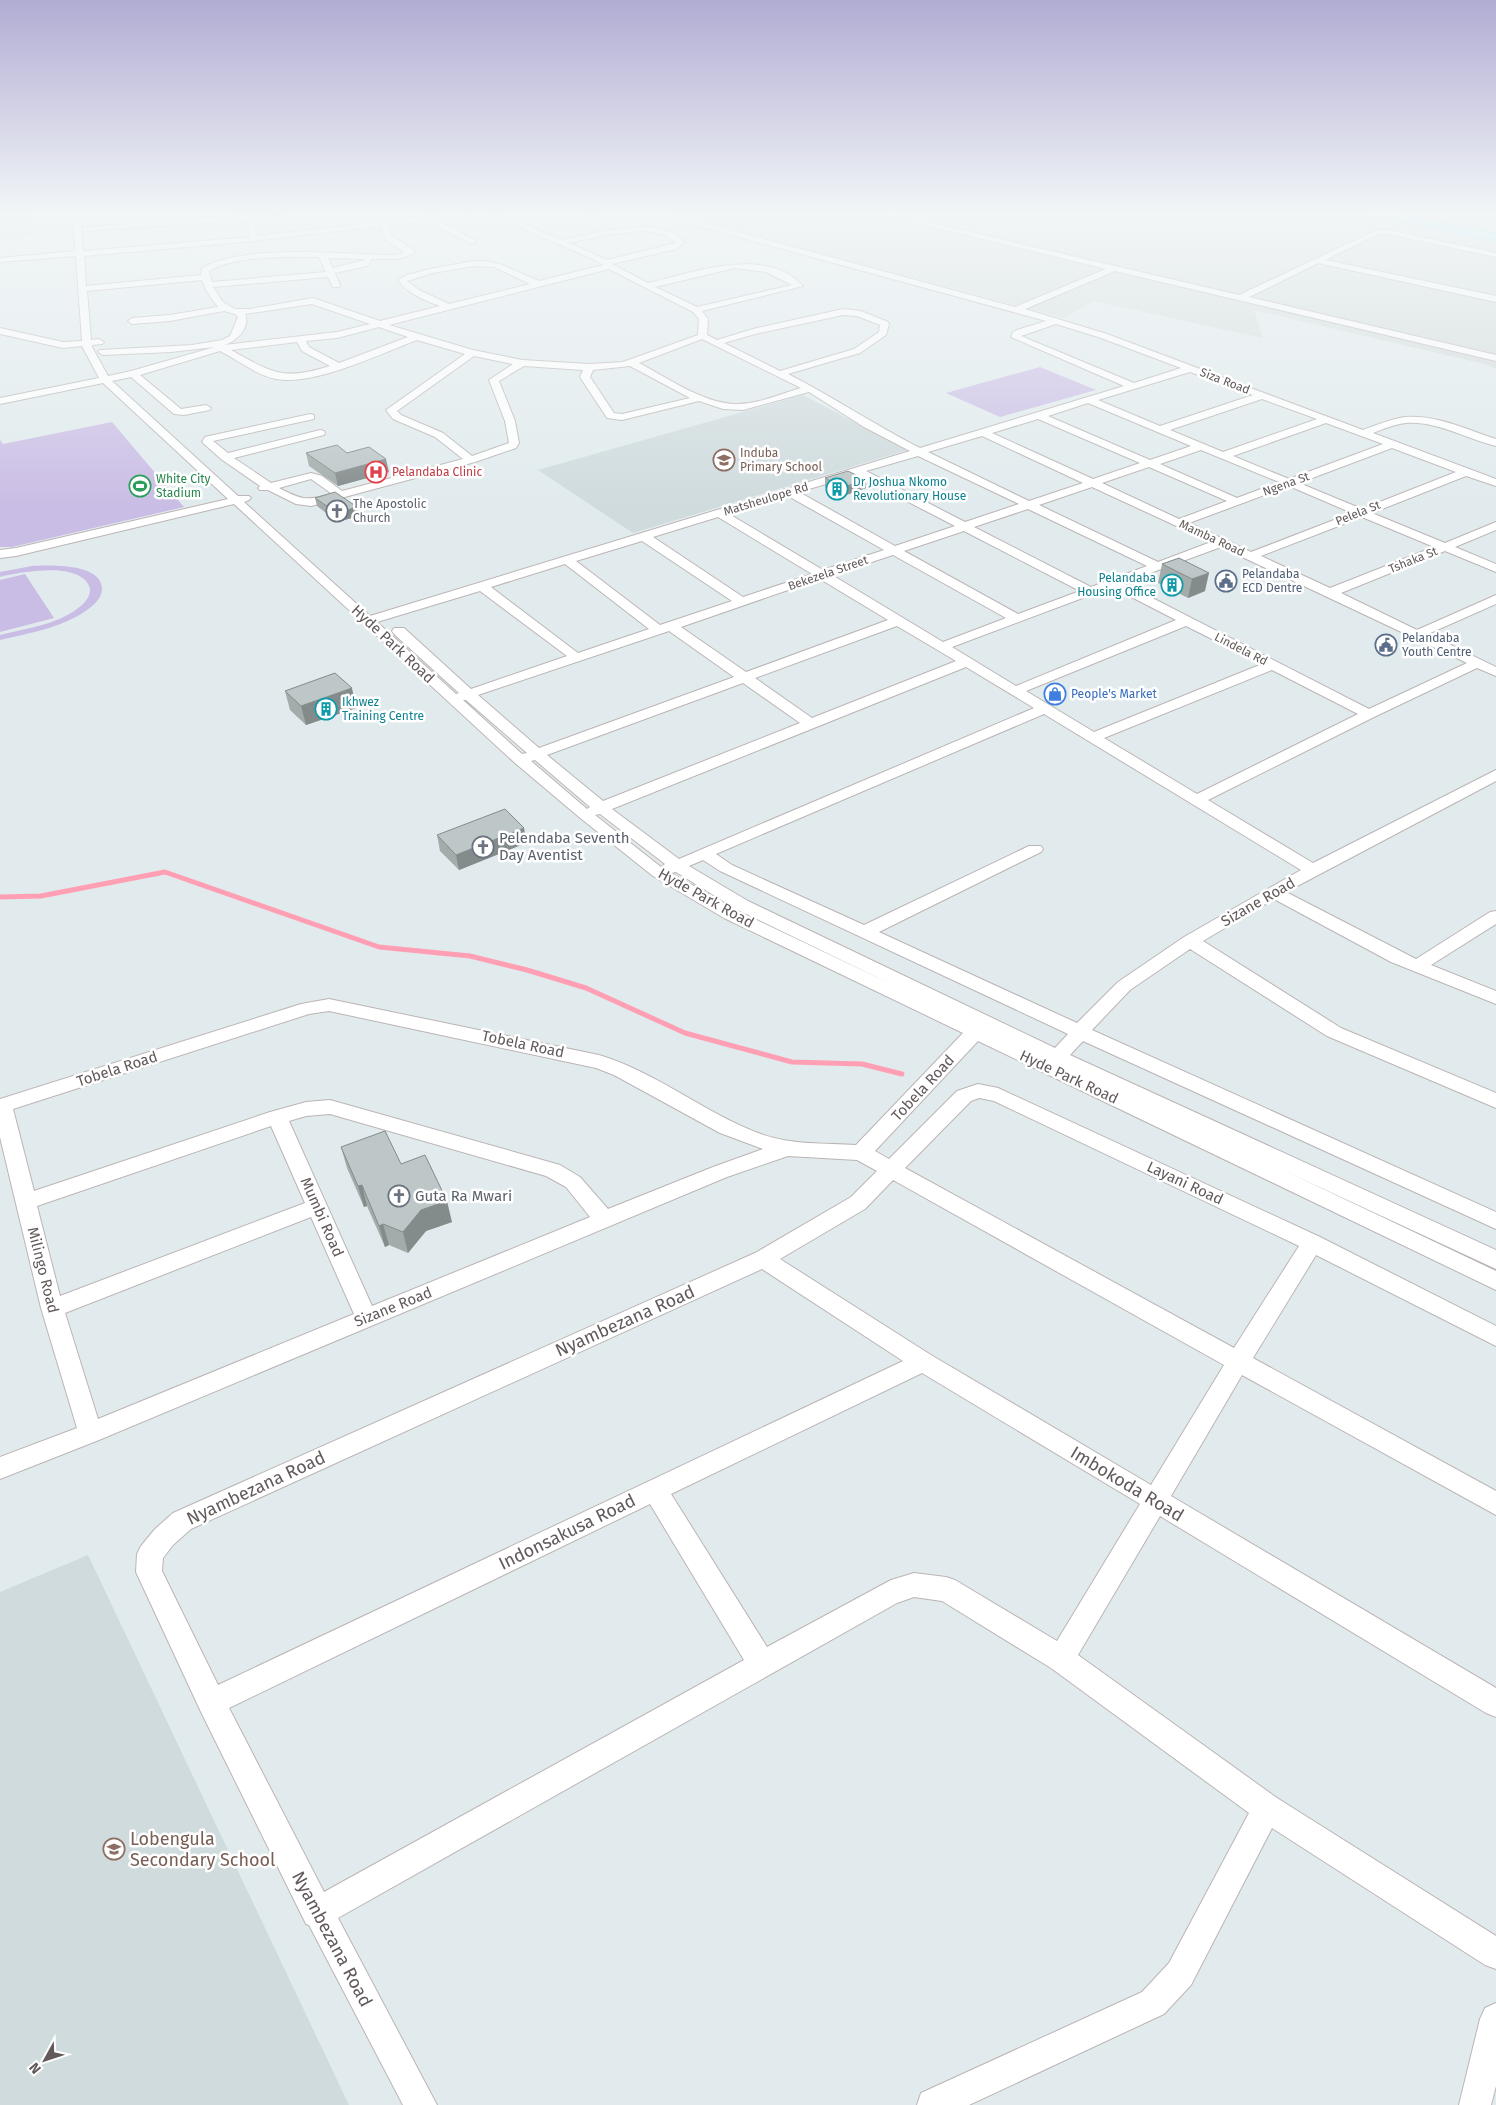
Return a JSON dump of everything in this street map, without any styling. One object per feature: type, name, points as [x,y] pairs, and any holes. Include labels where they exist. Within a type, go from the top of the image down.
[{"type":"street","name":"Hyde Park Road","points":[[91,311],[96,346],[92,360],[119,377],[242,496],[461,697],[520,760],[584,814],[659,873],[730,914],[980,1026]]},
{"type":"street","points":[[132,321],[170,318],[209,311]]},
{"type":"street","points":[[235,311],[239,313],[248,311]]},
{"type":"street","points":[[342,311],[416,337],[472,353],[522,363],[589,367],[631,363],[702,336],[810,389],[868,424],[920,452],[1157,566]]},
{"type":"street","points":[[0,400],[119,377],[221,348],[326,337],[431,311]]},
{"type":"street","points":[[697,311],[704,318],[702,336]]},
{"type":"street","name":"Siza Road","points":[[1020,311],[1104,336],[1496,483]]},
{"type":"street","points":[[1296,311],[1496,358]]},
{"type":"street","points":[[716,342],[843,312],[858,313],[885,324],[883,333],[862,349],[779,374]]},
{"type":"street","points":[[0,331],[62,346],[197,346],[226,342],[233,338],[241,323],[242,318],[239,313]]},
{"type":"street","points":[[1056,321],[1020,332],[1016,334],[1016,337],[1134,386]]},
{"type":"street","points":[[221,348],[276,376],[303,376],[338,366],[416,337]]},
{"type":"street","points":[[300,339],[305,349],[338,366]]},
{"type":"street","points":[[472,353],[391,410],[397,417],[439,435],[472,460]]},
{"type":"street","points":[[310,417],[207,441],[226,457],[270,486],[300,502],[306,503],[340,495],[472,460],[508,448],[514,443],[510,421],[494,380],[522,363]]},
{"type":"street","points":[[631,363],[721,406],[743,407],[810,389]]},
{"type":"street","points":[[589,367],[585,377],[611,416],[622,417],[701,398]]},
{"type":"street","name":"Matsheulope Rd","points":[[375,618],[1192,368]]},
{"type":"street","points":[[119,377],[178,412],[206,408]]},
{"type":"street","points":[[1161,429],[1264,395]]},
{"type":"street","points":[[1089,400],[1496,568]]},
{"type":"street","points":[[1038,415],[1238,502]]},
{"type":"street","points":[[1224,455],[1328,419]]},
{"type":"street","points":[[1364,433],[1402,420],[1412,420],[1430,423],[1496,443]]},
{"type":"street","name":"Mamba Road","points":[[982,432],[1490,668]]},
{"type":"street","points":[[226,457],[320,433]]},
{"type":"street","name":"Ngena St","points":[[1179,523],[1393,444]]},
{"type":"street","name":"Bekezela Street","points":[[461,697],[1202,446]]},
{"type":"street","points":[[857,471],[1090,591]]},
{"type":"street","name":"Pelela St","points":[[1251,556],[1466,472]]},
{"type":"street","points":[[0,554],[34,548],[242,496],[270,486],[311,476],[318,478],[340,495]]},
{"type":"street","points":[[790,492],[1017,619]]},
{"type":"street","points":[[718,513],[1312,870]]},
{"type":"street","name":"Tshaka St","points":[[1330,593],[1496,526]]},
{"type":"street","points":[[644,536],[742,602]]},
{"type":"street","points":[[941,647],[1220,542]]},
{"type":"street","points":[[567,560],[665,628],[809,723]]},
{"type":"street","name":"Lindela Rd","points":[[1112,583],[1369,714]]},
{"type":"street","points":[[482,586],[576,658]]},
{"type":"street","points":[[1418,634],[1496,599]]},
{"type":"street","points":[[520,760],[898,621]]},
{"type":"street","points":[[1015,691],[1186,621]]},
{"type":"street","points":[[584,814],[966,662]]},
{"type":"street","points":[[1092,738],[1272,665]]},
{"type":"street","points":[[1196,800],[1369,714],[1490,668]]},
{"type":"street","name":"Hyde Park Road","points":[[461,697],[536,754],[676,866],[709,887],[980,1026],[1496,1281]]},
{"type":"street","points":[[659,873],[1044,709]]},
{"type":"street","name":"Sizane Road","points":[[1053,1062],[1124,986],[1190,941],[1312,870],[1496,775]]},
{"type":"street","points":[[865,932],[1035,850]]},
{"type":"street","points":[[704,854],[726,868],[1080,1032],[1496,1221]]},
{"type":"street","points":[[1275,893],[1397,958],[1496,998]]},
{"type":"street","points":[[1418,966],[1496,916]]},
{"type":"street","points":[[1190,941],[1334,1032],[1496,1101]]},
{"type":"street","name":"Tobela Road","points":[[1,1105],[307,1008],[329,1005],[599,1062],[621,1070],[727,1128],[787,1149],[861,1153],[980,1026]]},
{"type":"street","name":"Hyde Park Road","points":[[1053,1062],[1496,1260]]},
{"type":"street","name":"Layani Road","points":[[891,1171],[964,1096],[978,1091],[998,1095],[1312,1243],[1496,1337]]},
{"type":"street","name":"Milingo Road","points":[[1,1105],[52,1308],[91,1433]]},
{"type":"street","points":[[26,1202],[277,1117],[306,1109],[330,1106],[553,1170],[572,1182],[606,1220]]},
{"type":"street","name":"Mumbi Road","points":[[277,1117],[366,1317]]},
{"type":"street","name":"Sizane Road","points":[[0,1468],[91,1433],[366,1317],[720,1172],[787,1149]]},
{"type":"street","points":[[861,1153],[1496,1504]]},
{"type":"street","name":"Nyambezana Road","points":[[421,2105],[318,1913],[210,1702],[149,1572],[150,1554],[164,1537],[182,1521],[763,1259],[858,1203],[891,1171]]},
{"type":"street","points":[[52,1308],[318,1206]]},
{"type":"street","points":[[1061,1659],[1238,1362],[1312,1243]]},
{"type":"street","name":"Imbokoda Road","points":[[763,1259],[923,1362],[1496,1703]]},
{"type":"street","name":"Indonsakusa Road","points":[[210,1702],[923,1362]]},
{"type":"street","points":[[655,1490],[762,1664]]},
{"type":"street","points":[[318,1913],[891,1592],[914,1585],[946,1589],[1061,1659],[1267,1808],[1496,1954]]},
{"type":"street","points":[[933,2105],[1153,2004],[1180,1974],[1267,1808]]},
{"type":"street","points":[[1475,2105],[1496,2019]]},
{"type":"shaded area","points":[[1038,311],[1076,311],[1064,318]]},
{"type":"shaded area","points":[[1141,311],[1254,311],[1263,338]]},
{"type":"shaded area","points":[[1259,311],[1496,311],[1496,369],[1484,364]]},
{"type":"shaded area","points":[[1040,367],[1096,390],[1000,417],[946,393]]},
{"type":"shaded area","name":"Induba Primary School","points":[[803,395],[907,450],[633,533],[538,470]]},
{"type":"shaded area","name":"White City Stadium","points":[[112,422],[184,507],[12,547],[0,547],[0,440],[3,444]]},
{"type":"shaded area","points":[[32,566],[62,566],[84,570],[93,574],[100,581],[102,589],[100,596],[89,608],[56,626],[0,640],[0,635],[55,621],[75,611],[87,600],[90,589],[88,584],[81,577],[72,573],[47,570],[0,577],[0,572]]},
{"type":"shaded area","points":[[25,574],[54,618],[0,632],[0,580]]},
{"type":"shaded area","name":"Lobengula Secondary School","points":[[88,1555],[349,2105],[0,2105],[0,1592]]},
{"type":"building","points":[[337,445],[347,453],[369,447],[386,459],[335,473],[306,453]]},
{"type":"building","points":[[848,471],[866,480],[843,487],[825,478]]},
{"type":"building","points":[[335,492],[357,507],[337,513],[315,498]]},
{"type":"building","points":[[1179,558],[1209,573],[1192,579],[1162,564]]},
{"type":"building","points":[[335,673],[352,688],[301,706],[285,691]]},
{"type":"building","points":[[505,809],[524,828],[456,855],[437,835]]},
{"type":"building","name":"Guta Ra Mwari","points":[[385,1131],[401,1164],[425,1155],[447,1201],[421,1210],[403,1232],[383,1224],[379,1226],[362,1185],[358,1186],[341,1147]]},
{"type":"waterway","points":[[0,897],[41,896],[165,872],[379,947],[470,956],[527,970],[586,988],[685,1033],[792,1062],[862,1064],[902,1074]]},
{"type":"place","name":"Induba Primary School","points":[[724,460]]},
{"type":"place","name":"Pelandaba Clinic","points":[[376,472]]},
{"type":"place","name":"White City Stadium","points":[[140,486]]},
{"type":"place","name":"Dr Joshua Nkomo Revolutionary House","points":[[837,489]]},
{"type":"place","name":"The Apostolic Church","points":[[337,511]]},
{"type":"place","name":"Pelandaba ECD Dentre","points":[[1226,581]]},
{"type":"place","name":"Pelandaba Housing Office","points":[[1172,585]]},
{"type":"place","name":"Pelandaba Youth Centre","points":[[1386,645]]},
{"type":"place","name":"People's Market","points":[[1055,694]]},
{"type":"place","name":"Ikhwez Training Centre","points":[[326,709]]},
{"type":"place","name":"Pelendaba Seventh Day Aventist","points":[[483,847]]},
{"type":"place","name":"Guta Ra Mwari","points":[[399,1196]]},
{"type":"place","name":"Lobengula Secondary School","points":[[114,1849]]}]
